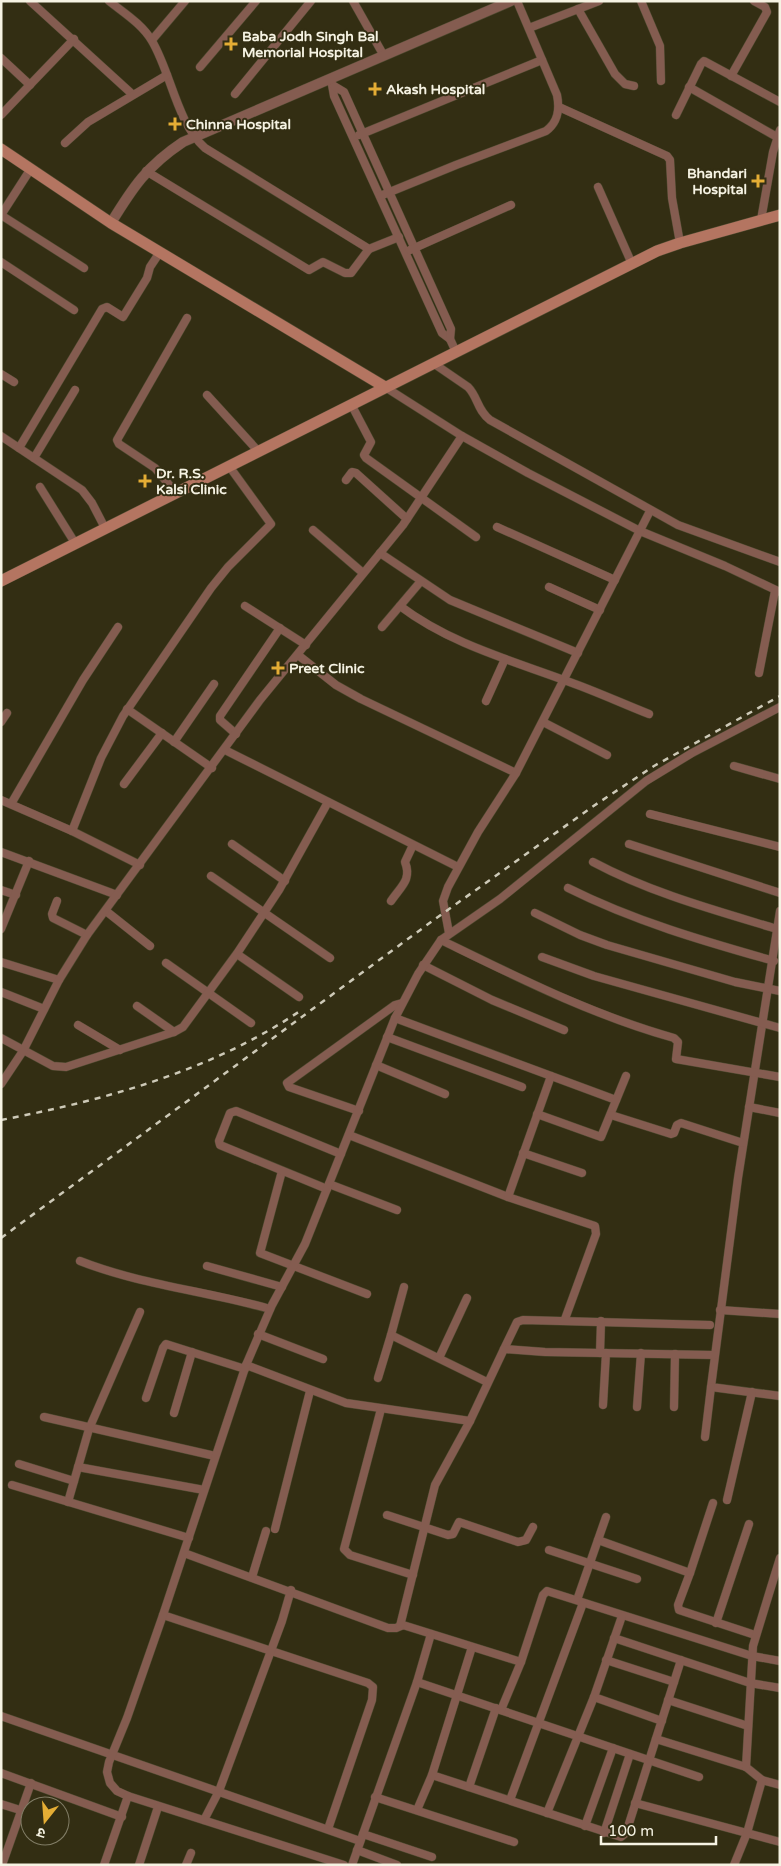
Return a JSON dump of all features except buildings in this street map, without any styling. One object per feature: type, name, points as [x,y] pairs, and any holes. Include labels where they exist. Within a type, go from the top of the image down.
[{"type":"main road","points":[[1,149],[111,223],[385,387]]},
{"type":"main road","points":[[1,581],[632,264],[680,243],[780,215]]},
{"type":"street","points":[[30,1],[74,39],[132,94]]},
{"type":"street","points":[[152,40],[185,1]]},
{"type":"street","points":[[200,67],[256,1]]},
{"type":"street","points":[[235,94],[311,1]]},
{"type":"street","points":[[353,1],[384,56]]},
{"type":"street","points":[[111,223],[132,189],[146,171],[160,158],[195,137],[333,82],[384,56],[511,1]]},
{"type":"street","points":[[380,196],[546,132],[556,121],[559,107],[557,95],[518,1]]},
{"type":"street","points":[[529,28],[599,1]]},
{"type":"street","points":[[640,1],[660,46],[662,81]]},
{"type":"street","points":[[732,76],[767,12],[765,7],[754,1]]},
{"type":"street","points":[[114,3],[145,31],[152,40],[195,137],[211,152],[370,249]]},
{"type":"street","points":[[578,9],[615,74],[625,84],[634,86]]},
{"type":"street","points":[[3,109],[30,85],[74,39]]},
{"type":"street","points":[[1,58],[30,85]]},
{"type":"street","points":[[354,137],[542,60]]},
{"type":"street","points":[[676,116],[689,87],[704,61],[780,102]]},
{"type":"street","points":[[65,142],[81,127],[132,94],[167,75]]},
{"type":"street","points":[[333,82],[344,92],[451,329],[450,339]]},
{"type":"street","points":[[333,82],[334,96],[405,252],[442,333],[450,339],[456,352]]},
{"type":"street","points":[[689,87],[778,133],[761,220]]},
{"type":"street","points":[[559,107],[667,156],[672,164],[672,198],[680,243]]},
{"type":"street","points":[[30,170],[1,215],[84,268]]},
{"type":"street","points":[[146,171],[309,270],[323,262],[345,273],[351,273],[370,249],[399,237]]},
{"type":"street","points":[[598,187],[632,264]]},
{"type":"street","points":[[405,252],[511,206]]},
{"type":"street","points":[[19,448],[102,310],[107,308],[123,317],[147,278],[150,267],[160,252]]},
{"type":"street","points":[[1,262],[74,310]]},
{"type":"street","points":[[176,492],[155,468],[119,444],[117,440],[188,318]]},
{"type":"street","points":[[433,363],[468,387],[473,392],[479,409],[490,420],[678,525],[780,562]]},
{"type":"street","points":[[1,374],[14,382]]},
{"type":"street","points":[[385,387],[462,436],[640,531],[726,566],[778,592],[760,673]]},
{"type":"street","points":[[34,458],[75,390]]},
{"type":"street","points":[[206,395],[258,451]]},
{"type":"street","points":[[351,404],[371,442],[364,455],[366,458],[476,537]]},
{"type":"street","points":[[1,436],[82,490],[92,503],[105,528]]},
{"type":"street","points":[[1,1084],[23,1050],[59,980],[87,935],[212,768],[260,700],[407,519],[462,436]]},
{"type":"street","points":[[72,831],[111,735],[127,709],[211,588],[228,567],[271,524],[270,520],[228,466]]},
{"type":"street","points":[[346,480],[352,472],[356,472],[407,519]]},
{"type":"street","points":[[40,487],[75,543]]},
{"type":"street","points":[[449,933],[443,901],[458,868],[516,773],[650,511]]},
{"type":"street","points":[[497,527],[615,580]]},
{"type":"street","points":[[313,530],[363,573]]},
{"type":"street","points":[[380,553],[450,600],[578,653]]},
{"type":"street","points":[[382,627],[421,581]]},
{"type":"street","points":[[548,587],[600,610]]},
{"type":"street","points":[[245,606],[306,645]]},
{"type":"street","points":[[400,606],[434,629],[505,659],[565,680],[649,714]]},
{"type":"street","points":[[10,804],[118,627]]},
{"type":"street","points":[[236,734],[220,720],[220,716],[280,628]]},
{"type":"street","points":[[298,655],[331,682],[354,696],[516,773]]},
{"type":"street","points":[[486,701],[505,659]]},
{"type":"street","points":[[174,742],[214,684]]},
{"type":"street","points":[[344,1865],[128,1796],[117,1791],[110,1783],[107,1772],[111,1755],[127,1718],[184,1553],[214,1456],[258,1334],[293,1268],[314,1223],[395,1018],[423,965],[441,940],[500,899],[646,781],[692,753],[780,708]]},
{"type":"street","points":[[127,709],[212,768]]},
{"type":"street","points":[[1,722],[7,713]]},
{"type":"street","points":[[543,722],[607,755]]},
{"type":"street","points":[[124,784],[162,734]]},
{"type":"street","points":[[225,750],[458,868]]},
{"type":"street","points":[[734,766],[780,779]]},
{"type":"street","points":[[1,800],[72,831],[140,865]]},
{"type":"street","points":[[1,1038],[60,1068],[174,1032],[188,1022],[237,954],[285,881],[328,802]]},
{"type":"street","points":[[650,814],[780,847]]},
{"type":"street","points":[[232,844],[285,881]]},
{"type":"street","points":[[629,844],[710,872],[780,893]]},
{"type":"street","points":[[391,902],[408,876],[409,871],[406,862],[413,845]]},
{"type":"street","points":[[1,852],[117,895]]},
{"type":"street","points":[[1,929],[29,861]]},
{"type":"street","points":[[593,862],[619,876],[654,890],[777,929]]},
{"type":"street","points":[[211,876],[330,958]]},
{"type":"street","points":[[568,888],[640,920],[697,940],[774,961]]},
{"type":"street","points":[[1,890],[16,895]]},
{"type":"street","points":[[57,901],[52,914],[54,918],[87,935]]},
{"type":"street","points":[[106,911],[150,946]]},
{"type":"street","points":[[705,1437],[714,1355],[743,1143],[768,989],[777,952],[777,929],[780,911]]},
{"type":"street","points":[[536,913],[580,935],[607,945],[735,982],[780,991]]},
{"type":"street","points":[[441,940],[559,998],[608,1018],[674,1038],[678,1042],[676,1058],[780,1077]]},
{"type":"street","points":[[237,954],[299,997]]},
{"type":"street","points":[[542,957],[594,976],[780,1028]]},
{"type":"street","points":[[1,962],[59,980]]},
{"type":"street","points":[[166,963],[251,1023]]},
{"type":"street","points":[[423,965],[492,1000],[564,1030]]},
{"type":"street","points":[[1,992],[44,1009]]},
{"type":"street","points":[[359,1111],[289,1087],[286,1083],[395,1005],[402,1004]]},
{"type":"street","points":[[137,1006],[174,1032]]},
{"type":"street","points":[[395,1018],[616,1100]]},
{"type":"street","points":[[78,1025],[120,1050]]},
{"type":"street","points":[[387,1038],[522,1087]]},
{"type":"street","points":[[376,1065],[445,1094]]},
{"type":"street","points":[[508,1197],[551,1076]]},
{"type":"street","points":[[538,1114],[601,1137],[626,1076]]},
{"type":"street","points":[[749,1107],[780,1113]]},
{"type":"street","points":[[341,1154],[236,1111],[231,1112],[219,1141],[220,1145],[282,1171],[397,1210]]},
{"type":"street","points":[[611,1115],[670,1134],[674,1133],[677,1125],[681,1123],[743,1143]]},
{"type":"street","points":[[349,1135],[508,1197],[595,1226],[596,1234],[565,1319]]},
{"type":"street","points":[[523,1153],[582,1173]]},
{"type":"street","points":[[282,1171],[260,1253],[293,1268],[367,1294]]},
{"type":"street","points":[[80,1261],[147,1283],[223,1297],[270,1309]]},
{"type":"street","points":[[208,1266],[282,1287]]},
{"type":"street","points":[[378,1378],[404,1287]]},
{"type":"street","points":[[438,1358],[467,1298]]},
{"type":"street","points":[[720,1310],[780,1314]]},
{"type":"street","points":[[68,1502],[89,1429],[140,1312]]},
{"type":"street","points":[[400,1626],[438,1479],[470,1421],[514,1326],[520,1320],[565,1319],[710,1325]]},
{"type":"street","points":[[601,1321],[603,1405]]},
{"type":"street","points":[[258,1334],[323,1359]]},
{"type":"street","points":[[391,1335],[488,1382]]},
{"type":"street","points":[[146,1398],[164,1346],[170,1344],[246,1367],[346,1403],[470,1421]]},
{"type":"street","points":[[504,1349],[714,1355]]},
{"type":"street","points":[[174,1413],[192,1352]]},
{"type":"street","points":[[637,1407],[640,1353]]},
{"type":"street","points":[[674,1407],[675,1354]]},
{"type":"street","points":[[711,1387],[780,1396]]},
{"type":"street","points":[[275,1529],[310,1391]]},
{"type":"street","points":[[727,1500],[752,1392]]},
{"type":"street","points":[[381,1409],[344,1549],[350,1555],[412,1575]]},
{"type":"street","points":[[44,1417],[89,1429],[214,1456]]},
{"type":"street","points":[[19,1464],[74,1481]]},
{"type":"street","points":[[78,1466],[204,1490]]},
{"type":"street","points":[[12,1485],[189,1538]]},
{"type":"street","points":[[714,1503],[678,1605],[679,1610],[756,1635]]},
{"type":"street","points":[[387,1515],[451,1534],[459,1522],[523,1542],[530,1536],[533,1527]]},
{"type":"street","points":[[510,1800],[580,1601],[590,1563],[606,1518]]},
{"type":"street","points":[[716,1623],[749,1524]]},
{"type":"street","points":[[252,1577],[266,1531]]},
{"type":"street","points":[[598,1540],[690,1573]]},
{"type":"street","points":[[549,1550],[637,1579]]},
{"type":"street","points":[[184,1553],[291,1590],[388,1628],[400,1626],[520,1662]]},
{"type":"street","points":[[746,1767],[752,1656],[756,1635],[780,1558]]},
{"type":"street","points":[[204,1820],[219,1791],[282,1620],[291,1590]]},
{"type":"street","points":[[469,1787],[498,1709],[520,1662],[544,1592],[550,1591],[622,1616],[752,1656],[780,1661]]},
{"type":"street","points":[[163,1615],[270,1649],[368,1683],[373,1687],[372,1700],[328,1829]]},
{"type":"street","points":[[547,1813],[594,1697],[622,1616]]},
{"type":"street","points":[[352,1865],[431,1634]]},
{"type":"street","points":[[614,1638],[750,1683],[780,1688]]},
{"type":"street","points":[[417,1810],[432,1775],[472,1647]]},
{"type":"street","points":[[606,1660],[674,1682]]},
{"type":"street","points":[[432,1775],[604,1833],[619,1837],[624,1835],[681,1660]]},
{"type":"street","points":[[416,1682],[699,1777]]},
{"type":"street","points":[[594,1697],[662,1721]]},
{"type":"street","points":[[668,1700],[748,1726]]},
{"type":"street","points":[[1,1716],[328,1829],[432,1857]]},
{"type":"street","points":[[656,1739],[746,1767],[762,1780],[780,1784]]},
{"type":"street","points":[[585,1826],[613,1748]]},
{"type":"street","points":[[604,1833],[630,1754]]},
{"type":"street","points":[[1,1773],[122,1817]]},
{"type":"street","points":[[734,1865],[762,1780]]},
{"type":"street","points":[[26,1796],[31,1783]]},
{"type":"street","points":[[104,1865],[128,1796]]},
{"type":"street","points":[[375,1797],[514,1842]]},
{"type":"street","points":[[635,1803],[780,1842]]},
{"type":"street","points":[[1,1804],[20,1810],[2,1865]]},
{"type":"street","points":[[139,1865],[158,1807]]},
{"type":"street","points":[[1,1837],[10,1840]]},
{"type":"street","points":[[357,1850],[398,1865]]},
{"type":"street","points":[[186,1865],[191,1853]]},
{"type":"railway","points":[[1,1238],[431,922],[592,807],[654,766],[780,696]]},
{"type":"railway","points":[[1,1120],[118,1093],[194,1067],[266,1032],[300,1011]]},
{"type":"place","name":"Baba Jodh Singh Bal Memorial Hospital","points":[[231,44]]},
{"type":"place","name":"Akash Hospital","points":[[375,89]]},
{"type":"place","name":"Chinna Hospital","points":[[175,124]]},
{"type":"place","name":"Bhandari Hospital","points":[[758,181]]},
{"type":"place","name":"Dr. R.S. Kalsi Clinic","points":[[145,481]]},
{"type":"place","name":"Preet Clinic","points":[[278,668]]}]
